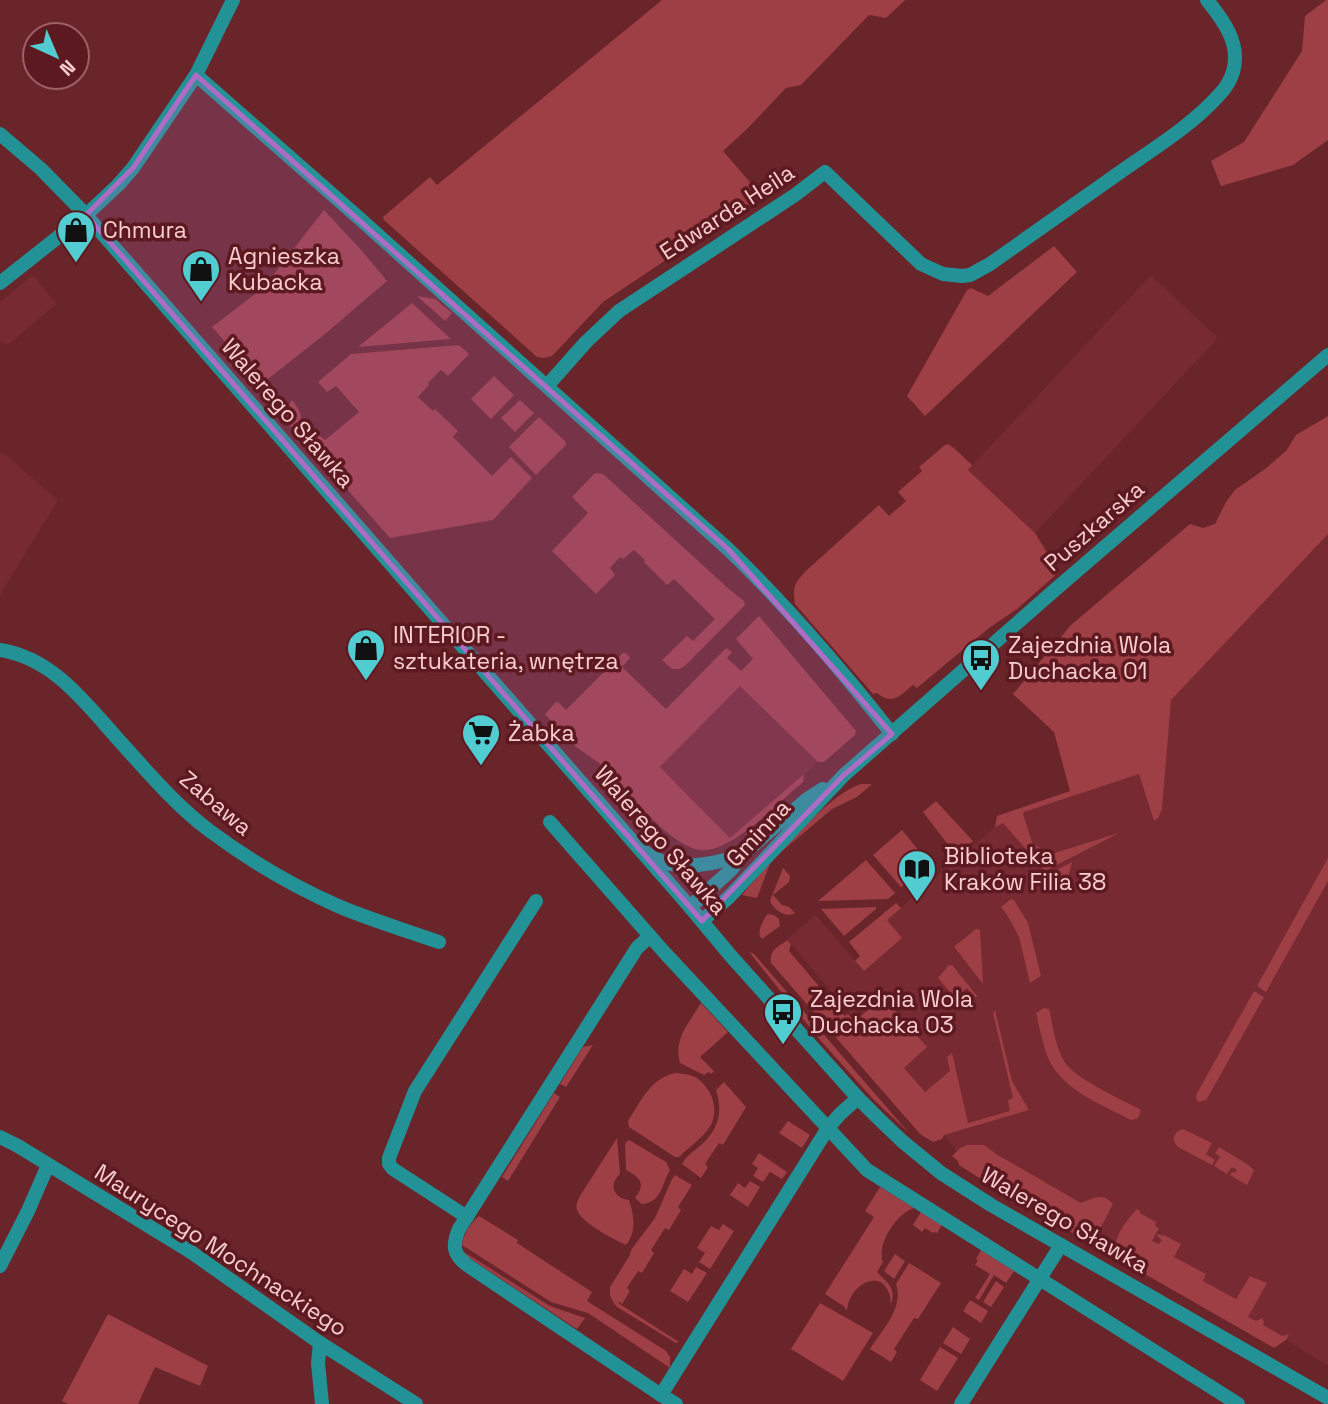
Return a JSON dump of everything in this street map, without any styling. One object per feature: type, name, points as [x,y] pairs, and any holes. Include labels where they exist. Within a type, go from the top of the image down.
[{"type":"street","points":[[0,283],[86,215],[118,186],[133,168],[196,75],[233,0]]},
{"type":"street","name":"Edwarda Heila","points":[[547,386],[619,310],[796,195],[825,173],[921,264],[943,274],[970,275],[990,264],[1162,143],[1221,93],[1232,74],[1235,50],[1227,27],[1207,0]]},
{"type":"street","points":[[196,75],[350,209],[752,573],[792,615],[892,734]]},
{"type":"street","name":"Walerego Sławka","points":[[0,134],[41,169],[86,215],[730,955],[858,1098],[901,1141],[941,1173],[991,1205],[1328,1398]]},
{"type":"street","name":"Puszkarska","points":[[892,734],[1328,355]]},
{"type":"street","name":"Zabawa","points":[[0,650],[37,662],[65,683],[177,803],[209,831],[251,861],[339,907],[439,942]]},
{"type":"street","name":"Gminna","points":[[702,921],[736,890],[844,775],[892,734]]},
{"type":"street","name":"Gminna","points":[[690,907],[731,870],[742,855],[806,800],[844,775]]},
{"type":"street","points":[[550,822],[650,936],[867,1170],[1238,1404]]},
{"type":"street","name":"Gminna","points":[[638,848],[661,861],[674,864],[702,864],[742,855]]},
{"type":"street","points":[[467,1217],[393,1169],[389,1158],[415,1091],[536,901]]},
{"type":"street","points":[[650,936],[637,948],[467,1217],[455,1241],[455,1249],[458,1258],[676,1404]]},
{"type":"street","points":[[661,1395],[828,1128],[858,1098]]},
{"type":"street","name":"Maurycego Mochnackiego","points":[[0,1137],[191,1252],[320,1343],[416,1404]]},
{"type":"street","points":[[0,1266],[48,1165]]},
{"type":"street","points":[[961,1404],[1061,1245]]},
{"type":"street","points":[[320,1343],[318,1363],[322,1404]]},
{"type":"highlighted area","points":[[196,75],[728,549],[892,734],[844,775],[702,921],[86,215],[133,168]]},
{"type":"shaded area","points":[[662,0],[905,0],[886,18],[869,15],[801,85],[786,88],[723,151],[762,196],[603,302],[552,356],[537,357],[383,217],[430,177],[437,185]]},
{"type":"shaded area","points":[[1326,0],[1328,140],[1293,165],[1221,186],[1211,161],[1244,142],[1302,51],[1305,16]]},
{"type":"shaded area","points":[[324,210],[387,281],[268,379],[256,377],[212,327],[264,287]]},
{"type":"shaded area","points":[[1054,246],[1077,272],[925,416],[907,396],[967,290],[971,288],[988,296]]},
{"type":"shaded area","points":[[33,275],[56,304],[8,345],[0,341],[0,302]]},
{"type":"shaded area","points":[[1151,275],[1218,338],[1035,533],[968,470]]},
{"type":"shaded area","points":[[417,296],[435,299],[452,313],[445,321]]},
{"type":"shaded area","points":[[412,303],[451,339],[358,347]]},
{"type":"shaded area","points":[[459,345],[469,354],[448,376],[441,370],[418,397],[458,431],[453,437],[492,476],[511,457],[532,478],[493,520],[390,538],[302,438],[304,422],[325,440],[359,412],[336,386],[327,392],[318,382],[351,354]]},
{"type":"shaded area","points":[[494,376],[514,395],[491,419],[471,399]]},
{"type":"shaded area","points":[[292,400],[301,417],[300,437],[287,420],[286,411]]},
{"type":"shaded area","points":[[520,400],[534,413],[515,432],[501,418]]},
{"type":"shaded area","points":[[1328,416],[1328,534],[1171,700],[1162,809],[1158,818],[1154,821],[1139,774],[1024,812],[1032,842],[1048,855],[1119,833],[1045,871],[1003,823],[995,827],[997,816],[1070,791],[1054,732],[1013,694],[1071,625],[1190,524],[1203,528],[1215,524],[1235,490],[1286,451],[1296,435]]},
{"type":"shaded area","points":[[539,417],[566,445],[536,475],[509,447]]},
{"type":"shaded area","points":[[948,444],[972,465],[968,470],[1035,533],[1059,572],[917,688],[913,685],[896,698],[887,699],[877,693],[873,694],[795,604],[794,588],[808,569],[879,505],[889,516],[906,501],[898,492],[922,471],[919,467]]},
{"type":"shaded area","points":[[0,453],[58,500],[0,595]]},
{"type":"shaded area","points":[[595,473],[603,474],[744,601],[745,605],[679,669],[672,669],[662,660],[687,636],[693,641],[715,619],[674,579],[667,585],[634,550],[623,559],[620,557],[610,568],[615,575],[596,594],[552,551],[588,513],[572,497]]},
{"type":"shaded area","points":[[1328,524],[1328,1366],[960,1155],[893,1072],[904,1060],[860,1010],[852,1016],[787,939],[816,915],[864,971],[887,919],[995,827],[997,816],[1158,762],[1163,703]]},
{"type":"shaded area","points":[[759,616],[856,731],[855,735],[824,762],[818,762],[740,686],[660,767],[730,838],[804,774],[803,782],[758,822],[732,840],[707,850],[694,849],[667,833],[604,767],[566,739],[545,714],[556,702],[566,710],[623,653],[630,658],[622,667],[666,709],[726,648],[732,652],[727,658],[741,671],[753,659],[736,639]]},
{"type":"shaded area","points":[[740,685],[818,762],[730,838],[660,767]]},
{"type":"shaded area","points":[[861,784],[872,784],[857,797],[832,809],[774,858],[827,806]]},
{"type":"shaded area","points":[[936,801],[973,841],[958,855],[923,812]]},
{"type":"shaded area","points":[[902,830],[929,863],[901,887],[873,855]]},
{"type":"shaded area","points":[[1328,858],[1328,881],[1266,992],[1257,986]]},
{"type":"shaded area","points":[[866,860],[895,893],[888,899],[818,901]]},
{"type":"shaded area","points":[[771,861],[757,898],[742,895]]},
{"type":"shaded area","points":[[1072,862],[1068,877],[1051,883],[1033,882]]},
{"type":"shaded area","points":[[783,868],[790,876],[789,882],[773,895],[795,913],[791,915],[780,912],[770,901]]},
{"type":"shaded area","points":[[1011,899],[1028,923],[1041,976],[1030,983],[1019,937],[1001,907]]},
{"type":"shaded area","points":[[896,903],[901,908],[887,920],[902,938],[864,971],[855,961],[860,956],[849,942]]},
{"type":"shaded area","points":[[876,907],[844,936],[821,909]]},
{"type":"shaded area","points":[[768,914],[779,919],[780,926],[762,939],[760,928]]},
{"type":"shaded area","points":[[976,929],[980,930],[983,984],[955,948]]},
{"type":"shaded area","points":[[787,940],[791,944],[789,951],[818,988],[822,989],[839,1009],[839,1014],[848,1014],[855,1021],[883,997],[927,1047],[904,1068],[925,1092],[950,1071],[947,1057],[952,1053],[968,1123],[1010,1111],[1008,1100],[1013,1098],[993,1013],[995,1010],[1012,1081],[1029,1110],[944,1135],[942,1139],[933,1142],[920,1134],[771,963],[773,951]]},
{"type":"shaded area","points":[[749,952],[754,954],[909,1133],[873,1099],[821,1041]]},
{"type":"shaded area","points":[[952,965],[976,998],[967,988],[955,998],[938,978]]},
{"type":"shaded area","points":[[1254,991],[1264,997],[1208,1097],[1198,1102],[1196,1095]]},
{"type":"shaded area","points":[[701,1003],[728,1032],[700,1057],[714,1071],[704,1075],[680,1063],[678,1054],[683,1031]]},
{"type":"shaded area","points":[[1044,1008],[1049,1009],[1058,1049],[1064,1061],[1088,1082],[1141,1110],[1138,1118],[1131,1120],[1097,1103],[1065,1082],[1050,1062],[1045,1050],[1036,1013]]},
{"type":"shaded area","points":[[593,1045],[566,1087],[560,1084],[583,1047]]},
{"type":"shaded area","points":[[688,1074],[703,1083],[714,1106],[711,1125],[679,1157],[629,1127],[628,1121],[653,1085],[667,1075]]},
{"type":"shaded area","points":[[724,1082],[746,1107],[723,1145],[719,1143],[705,1164],[708,1167],[701,1178],[682,1164],[716,1126],[719,1106],[716,1090]]},
{"type":"shaded area","points":[[554,1093],[560,1097],[508,1181],[502,1177]]},
{"type":"shaded area","points":[[788,1121],[810,1135],[802,1148],[779,1133]]},
{"type":"shaded area","points":[[1183,1129],[1212,1143],[1206,1154],[1215,1160],[1212,1165],[1178,1147],[1175,1134]]},
{"type":"shaded area","points":[[617,1138],[620,1174],[614,1182],[614,1190],[620,1197],[629,1200],[633,1217],[632,1235],[626,1245],[581,1217],[577,1208],[580,1196]]},
{"type":"shaded area","points":[[629,1140],[666,1162],[670,1170],[660,1192],[648,1203],[642,1204],[635,1198],[641,1184],[635,1175],[626,1170],[625,1145]]},
{"type":"shaded area","points":[[967,1145],[984,1145],[1081,1203],[1101,1197],[1113,1204],[1096,1232],[1087,1237],[1076,1235],[959,1165],[952,1156]]},
{"type":"shaded area","points":[[1219,1147],[1254,1170],[1247,1185],[1230,1175],[1237,1170],[1232,1167],[1227,1174],[1214,1166],[1220,1157],[1215,1153]]},
{"type":"shaded area","points":[[759,1153],[787,1172],[782,1179],[770,1172],[763,1182],[753,1176],[758,1168],[752,1164]]},
{"type":"shaded area","points":[[675,1175],[692,1185],[678,1207],[681,1210],[669,1230],[665,1228],[651,1250],[654,1253],[642,1273],[638,1271],[627,1288],[630,1291],[622,1304],[618,1303],[679,1342],[676,1343],[617,1307],[610,1295],[610,1287],[631,1250],[655,1218]]},
{"type":"shaded area","points":[[750,1181],[760,1187],[748,1207],[730,1195],[738,1183],[745,1188]]},
{"type":"shaded area","points":[[880,1187],[914,1208],[895,1223],[882,1247],[883,1262],[877,1272],[890,1286],[893,1299],[891,1304],[889,1292],[884,1285],[870,1281],[855,1291],[847,1310],[825,1294],[874,1217],[865,1211]]},
{"type":"shaded area","points":[[1137,1209],[1156,1222],[1155,1226],[1159,1228],[1152,1241],[1159,1244],[1162,1240],[1158,1234],[1181,1244],[1174,1257],[1206,1274],[1203,1281],[1236,1299],[1250,1276],[1267,1283],[1248,1317],[1256,1321],[1262,1318],[1263,1325],[1282,1336],[1289,1334],[1286,1340],[1274,1348],[1117,1258],[1117,1238]]},
{"type":"shaded area","points":[[921,1212],[942,1225],[937,1233],[925,1228],[922,1232],[913,1225]]},
{"type":"shaded area","points":[[479,1216],[592,1292],[587,1301],[666,1351],[670,1357],[670,1368],[588,1313],[551,1302],[462,1245],[468,1229]]},
{"type":"shaded area","points":[[723,1224],[734,1231],[710,1269],[699,1262],[705,1253],[697,1248],[711,1226],[719,1230]]},
{"type":"shaded area","points":[[981,1250],[1014,1271],[1006,1283],[994,1275],[979,1300],[975,1298],[990,1274],[975,1265]]},
{"type":"shaded area","points":[[464,1252],[550,1306],[585,1318],[577,1329]]},
{"type":"shaded area","points":[[895,1254],[905,1261],[894,1279],[884,1271]]},
{"type":"shaded area","points":[[909,1263],[941,1283],[918,1319],[914,1318],[894,1349],[897,1352],[891,1362],[870,1349],[894,1310],[898,1293],[896,1284]]},
{"type":"shaded area","points":[[696,1267],[707,1273],[688,1302],[670,1291],[684,1269],[692,1274]]},
{"type":"shaded area","points":[[996,1281],[1004,1287],[991,1307],[983,1302]]},
{"type":"shaded area","points":[[970,1300],[988,1311],[981,1323],[963,1311]]},
{"type":"shaded area","points":[[820,1303],[873,1333],[843,1381],[791,1349]]},
{"type":"shaded area","points":[[108,1314],[208,1366],[200,1386],[155,1367],[138,1404],[68,1404],[62,1401]]},
{"type":"shaded area","points":[[953,1327],[970,1339],[961,1354],[943,1343]]},
{"type":"shaded area","points":[[940,1347],[958,1358],[937,1391],[920,1380]]},
{"type":"place","name":"Chmura","points":[[76,264]]},
{"type":"place","name":"Agnieszka Kubacka","points":[[201,303]]},
{"type":"place","name":"INTERIOR - sztukateria, wnętrza","points":[[366,682]]},
{"type":"place","name":"Zajezdnia Wola Duchacka 01","points":[[981,692]]},
{"type":"place","name":"Żabka","points":[[481,767]]},
{"type":"place","name":"Biblioteka Kraków Filia 38","points":[[917,903]]},
{"type":"place","name":"Zajezdnia Wola Duchacka 03","points":[[783,1046]]}]
